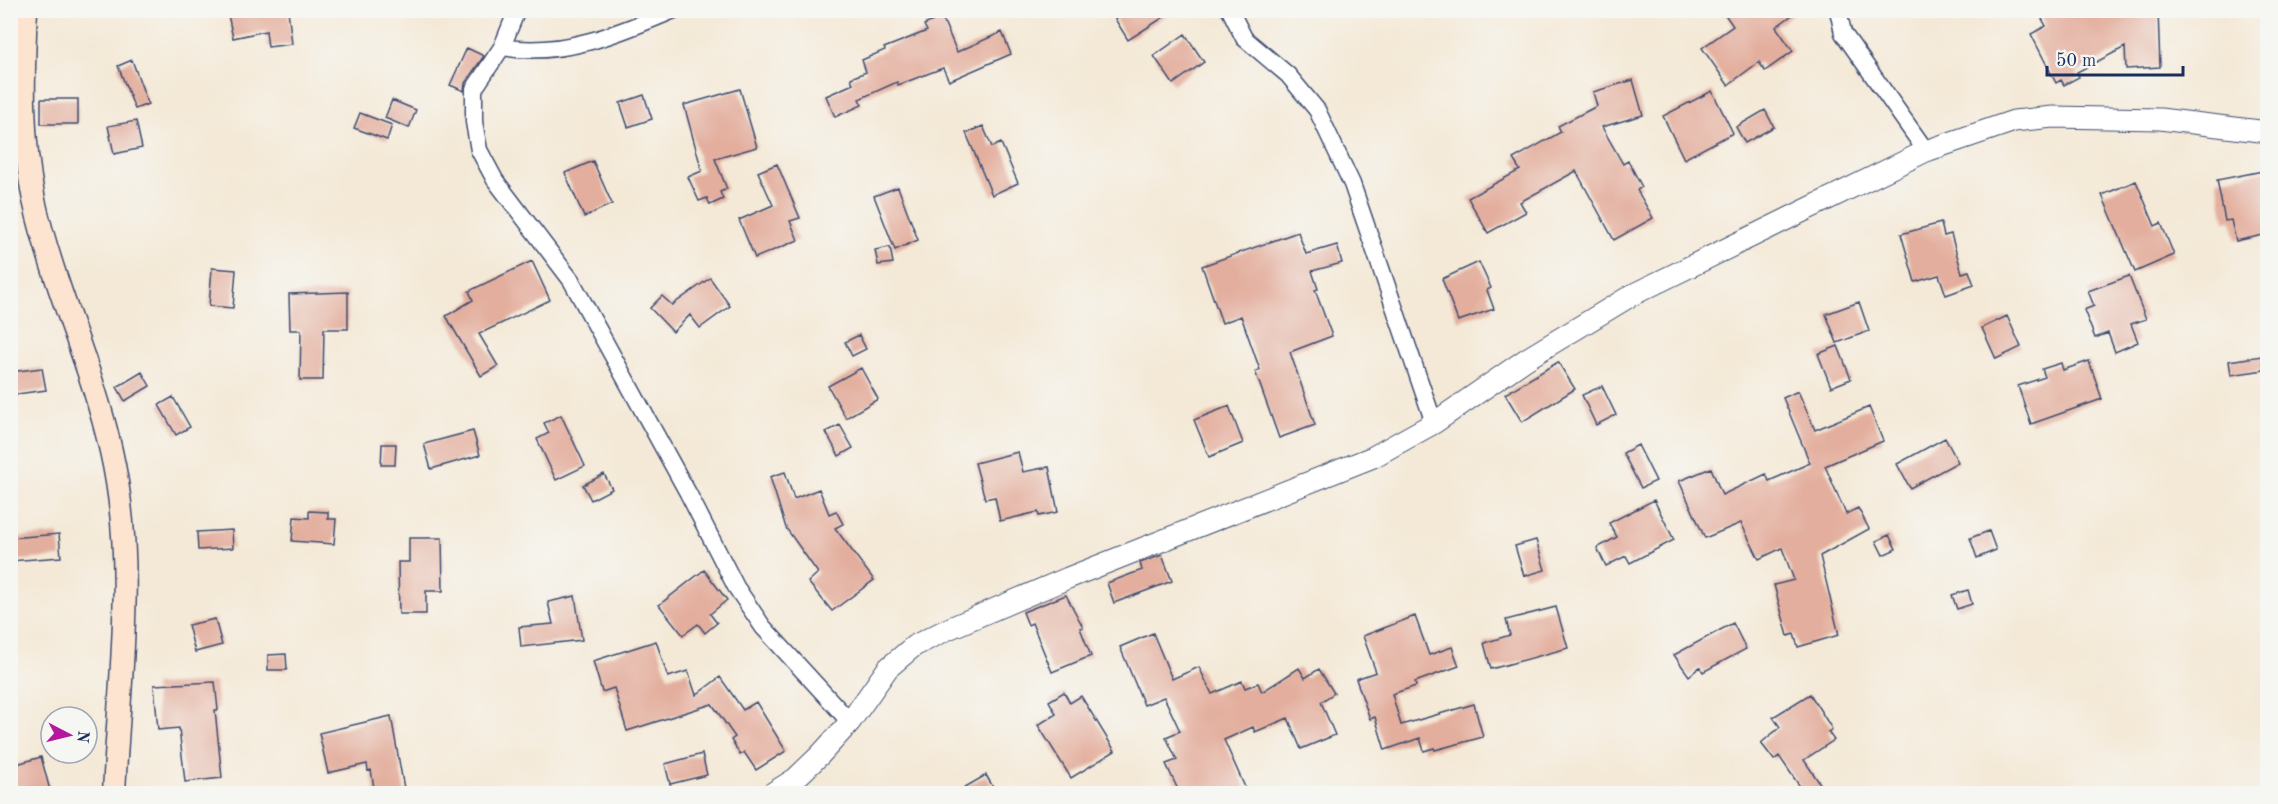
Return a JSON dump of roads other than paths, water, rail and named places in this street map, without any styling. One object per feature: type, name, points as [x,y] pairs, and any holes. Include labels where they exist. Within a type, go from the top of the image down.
[{"type":"main road","points":[[26,10],[25,129],[34,199],[57,283],[112,452],[126,555],[125,623],[114,794]]},
{"type":"street","points":[[517,10],[502,47],[474,89],[474,122],[479,150],[495,180],[571,280],[688,493],[736,587],[764,627],[850,722]]},
{"type":"street","points":[[502,47],[525,51],[558,49],[635,26],[674,10]]},
{"type":"street","points":[[1230,10],[1244,38],[1288,75],[1317,110],[1352,184],[1434,423]]},
{"type":"street","points":[[1838,10],[1844,33],[1926,151]]},
{"type":"street","points":[[771,794],[795,779],[850,722],[888,668],[914,646],[948,628],[1373,457],[1434,423],[1528,358],[1632,295],[1926,151],[1973,133],[2014,121],[2053,117],[2160,118],[2268,132]]}]
